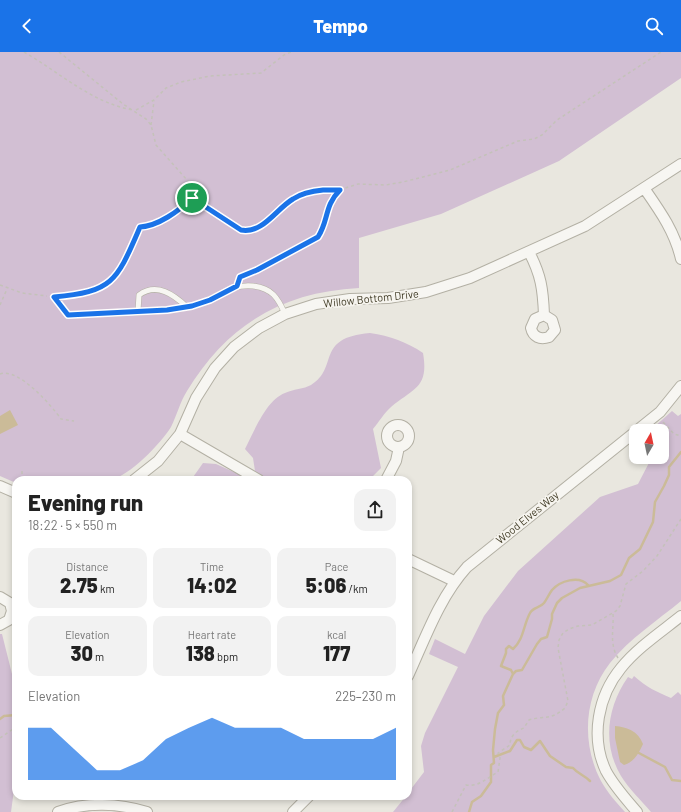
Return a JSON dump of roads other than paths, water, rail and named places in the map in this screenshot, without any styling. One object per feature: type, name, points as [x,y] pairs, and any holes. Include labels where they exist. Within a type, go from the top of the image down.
[{"type":"street","name":"Willow Bottom Drive","points":[[139,476],[158,461],[180,434],[206,381],[224,358],[234,347],[259,328],[285,314],[301,308],[331,301],[388,298],[426,292],[470,278],[585,226],[681,164]]},
{"type":"street","points":[[644,188],[672,232],[678,245],[681,259]]},
{"type":"street","points":[[528,252],[541,278],[544,315]]},
{"type":"street","name":"Wood Elves Way","points":[[412,667],[437,612],[454,581],[478,557],[657,413],[681,386]]},
{"type":"street","points":[[180,434],[251,476]]},
{"type":"street","points":[[388,476],[396,460],[399,447]]},
{"type":"street","points":[[0,486],[12,491]]},
{"type":"street","points":[[412,561],[454,581]]},
{"type":"street","points":[[0,597],[12,600]]},
{"type":"street","points":[[0,625],[5,623],[12,615]]},
{"type":"street","points":[[638,812],[606,771],[599,743],[598,720],[601,706],[611,683],[623,666],[681,616]]},
{"type":"street","points":[[293,812],[305,800]]},
{"type":"street","points":[[58,812],[97,805],[114,805],[147,812]]},
{"type":"lane","points":[[54,297],[68,315],[187,307],[206,302],[237,286],[253,286],[267,290],[278,298],[285,314]]},
{"type":"lane","points":[[138,311],[139,295],[145,290],[153,289],[174,294],[187,307]]},
{"type":"waterway","points":[[469,812],[472,802],[481,796],[491,782],[491,765],[494,763],[493,750],[498,713],[504,705],[503,696],[513,674],[516,671],[522,670],[537,644],[541,639],[547,637],[552,614],[557,603],[562,598],[580,588],[610,581],[621,575],[629,558],[640,549],[653,522],[655,502],[669,475],[669,467],[681,452]]},
{"type":"waterway","points":[[513,674],[511,670],[501,666],[506,649],[509,646],[513,649],[517,645],[531,611],[542,605],[552,590],[560,584],[570,580],[580,580],[588,585]]},
{"type":"waterway","points":[[0,719],[4,716],[12,715]]},
{"type":"waterway","points":[[494,757],[510,751],[517,740],[520,740],[524,747],[531,750],[540,741],[550,756],[566,767],[573,768],[590,781]]},
{"type":"waterway","points":[[637,752],[665,767],[672,780],[681,781]]}]
